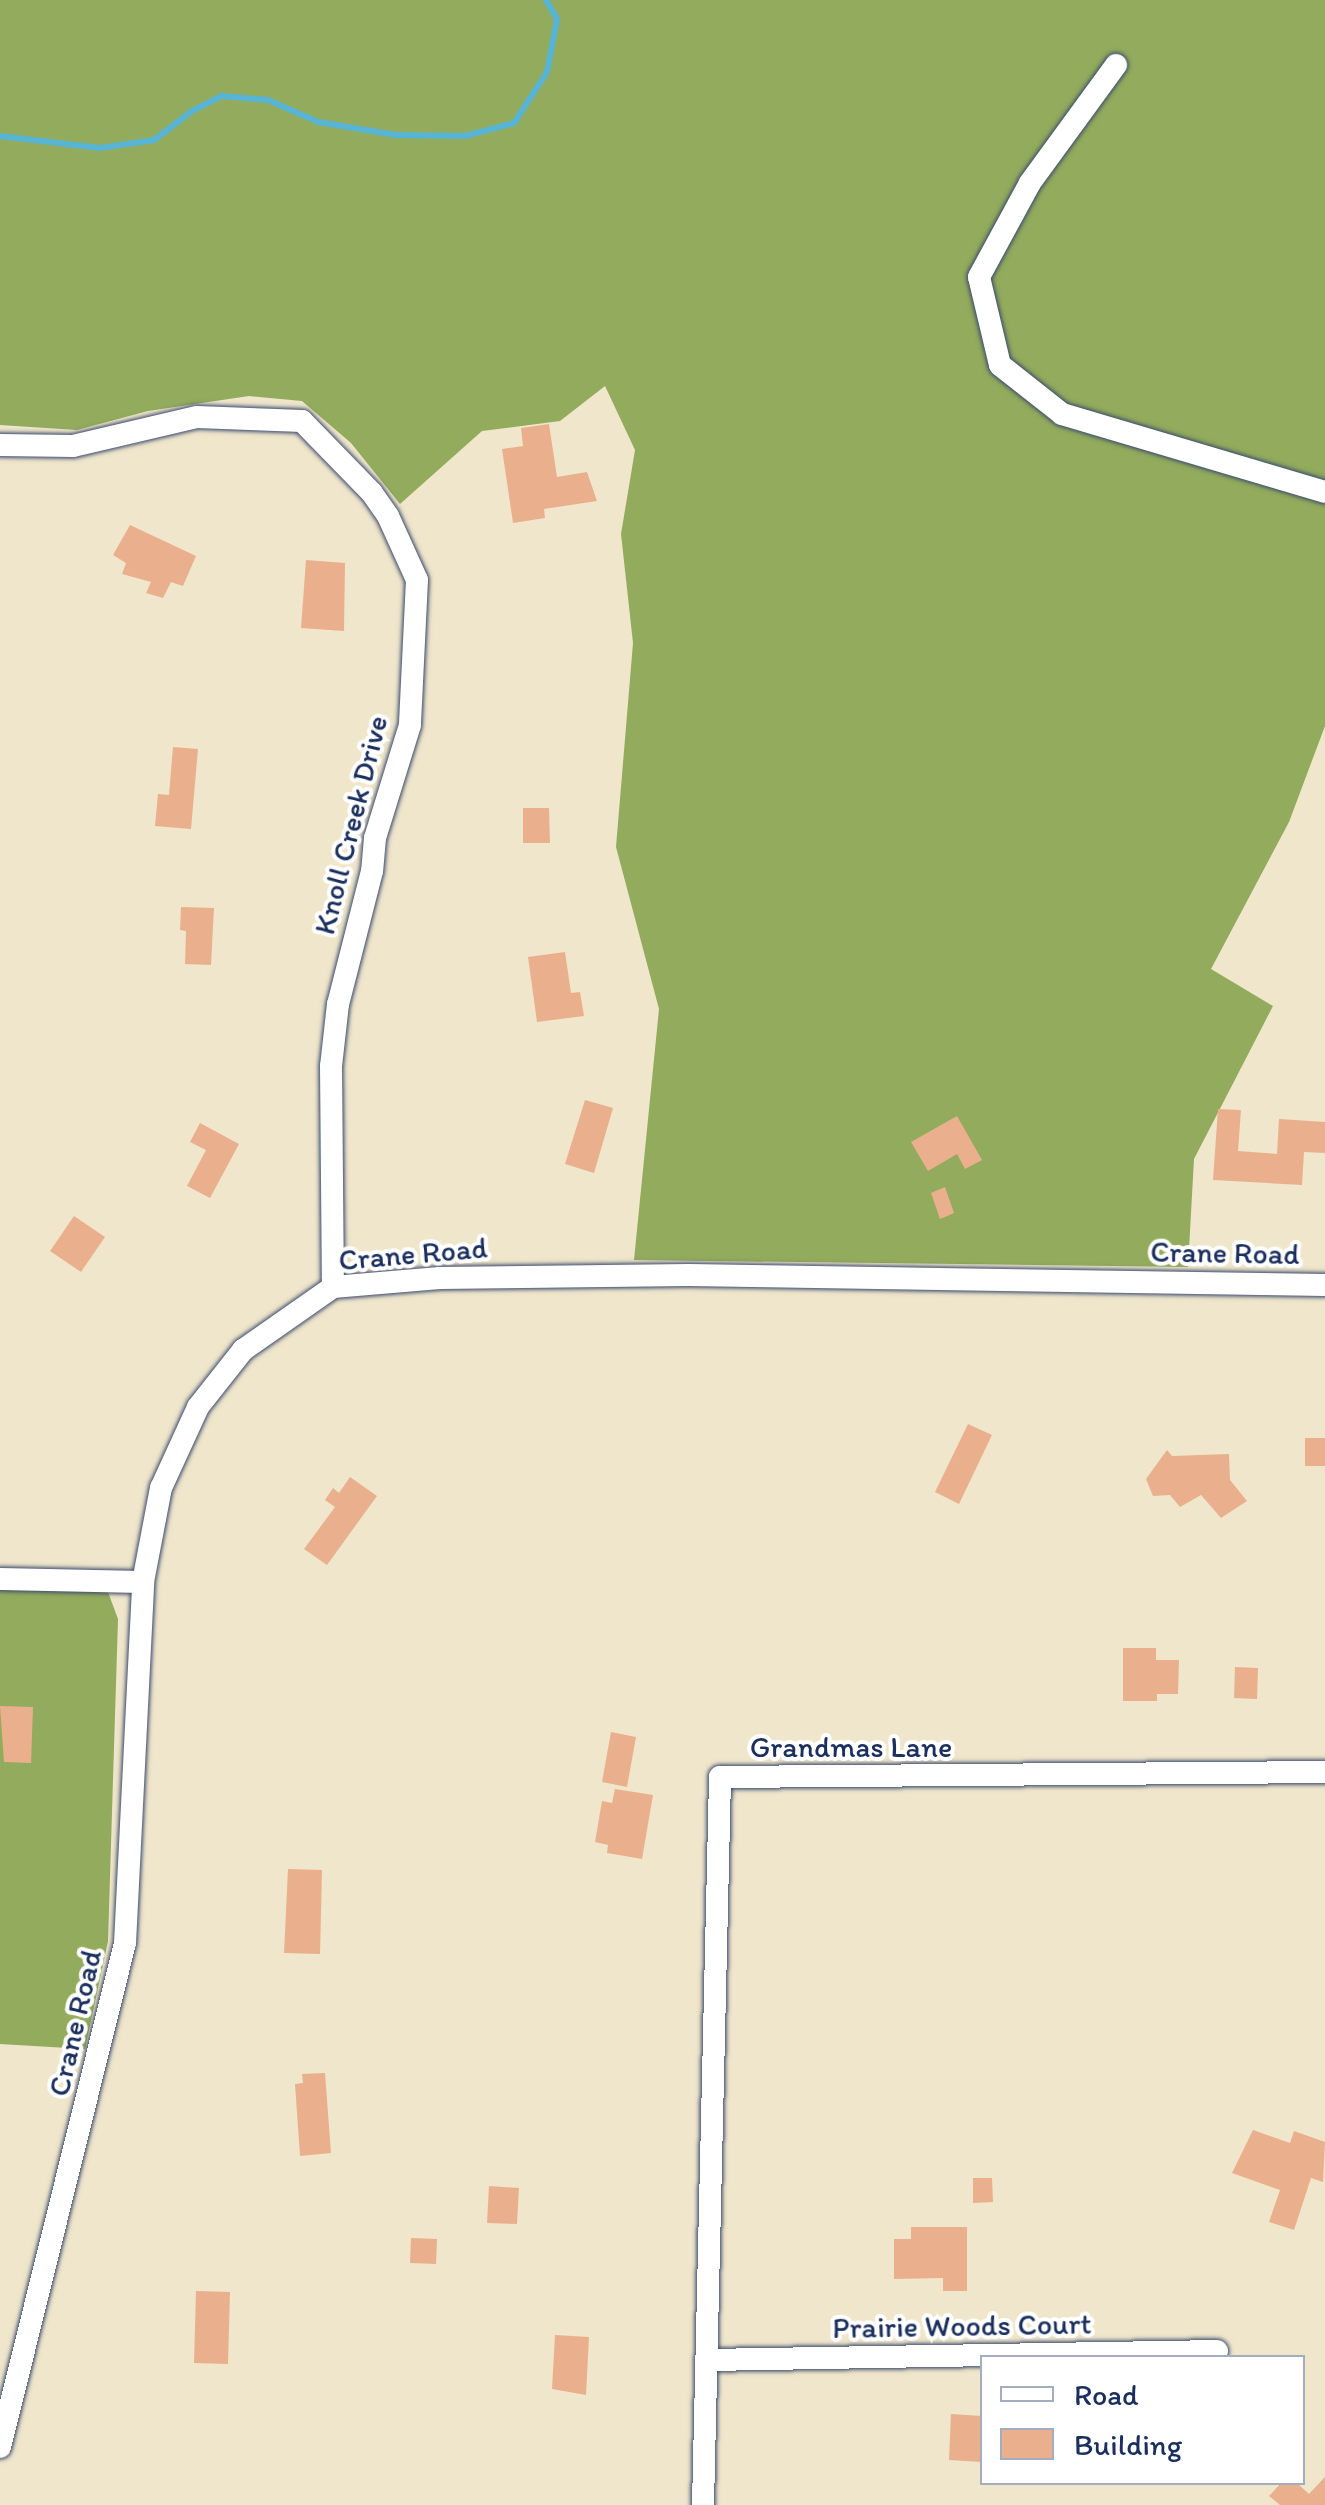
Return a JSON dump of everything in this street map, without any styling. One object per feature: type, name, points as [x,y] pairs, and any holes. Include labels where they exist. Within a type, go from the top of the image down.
[{"type":"street","points":[[1116,65],[1030,183],[979,277],[1000,365],[1062,414],[1325,492]]},
{"type":"street","name":"Knoll Creek Drive","points":[[0,445],[73,446],[197,417],[302,421],[372,493],[388,516],[417,580],[410,725],[376,838],[372,870],[338,1004],[331,1066],[333,1287]]},
{"type":"street","name":"Crane Road","points":[[0,2447],[125,1942],[142,1582],[161,1488],[198,1407],[243,1350],[333,1287],[440,1278],[664,1275],[1325,1285]]},
{"type":"street","points":[[0,1578],[142,1582]]},
{"type":"street","name":"Grandmas Lane","points":[[708,2360],[720,1777],[1325,1772]]},
{"type":"street","name":"Prairie Woods Court","points":[[991,2355],[1218,2351]]},
{"type":"street","name":"Prairie Woods Court","points":[[708,2360],[980,2355]]},
{"type":"street","points":[[703,2505],[708,2360]]},
{"type":"green space","points":[[0,0],[1325,0],[1325,726],[1289,822],[1211,969],[1273,1006],[1194,1159],[1188,1267],[634,1260],[659,1009],[616,847],[633,643],[621,534],[635,450],[605,386],[560,421],[482,431],[400,504],[351,443],[302,401],[249,396],[148,411],[77,430],[0,425]]},
{"type":"green space","points":[[0,1585],[108,1592],[118,1619],[108,1941],[85,2049],[0,2044]]},
{"type":"building","points":[[549,424],[557,477],[587,472],[597,501],[544,509],[545,518],[513,523],[502,449],[523,446],[521,428]]},
{"type":"building","points":[[130,525],[196,556],[183,586],[171,582],[163,598],[146,593],[151,582],[122,574],[126,563],[113,555]]},
{"type":"building","points":[[306,560],[345,563],[344,631],[301,628]]},
{"type":"building","points":[[173,747],[198,749],[191,829],[155,826],[158,794],[169,795]]},
{"type":"building","points":[[523,808],[549,808],[550,843],[523,843]]},
{"type":"building","points":[[181,907],[214,908],[211,965],[185,964],[186,931],[180,930]]},
{"type":"building","points":[[565,952],[571,993],[580,992],[584,1016],[537,1022],[528,957]]},
{"type":"building","points":[[585,1100],[613,1108],[594,1173],[565,1164]]},
{"type":"building","points":[[1218,1109],[1241,1110],[1238,1151],[1277,1154],[1279,1119],[1325,1122],[1325,1153],[1304,1152],[1302,1185],[1213,1180]]},
{"type":"building","points":[[957,1116],[982,1160],[965,1169],[957,1154],[928,1171],[911,1142]]},
{"type":"building","points":[[200,1123],[239,1144],[210,1198],[187,1186],[206,1150],[190,1142]]},
{"type":"building","points":[[945,1187],[954,1213],[940,1219],[931,1193]]},
{"type":"building","points":[[74,1216],[105,1237],[81,1272],[50,1251]]},
{"type":"building","points":[[968,1424],[992,1435],[959,1504],[935,1492]]},
{"type":"building","points":[[1305,1438],[1325,1438],[1325,1466],[1305,1466]]},
{"type":"building","points":[[1167,1450],[1172,1456],[1229,1454],[1230,1480],[1247,1501],[1221,1518],[1201,1495],[1180,1507],[1170,1495],[1153,1496],[1146,1479]]},
{"type":"building","points":[[350,1477],[377,1496],[327,1565],[304,1549],[335,1507],[325,1500],[333,1488],[339,1493]]},
{"type":"building","points":[[1123,1648],[1156,1648],[1156,1660],[1179,1660],[1178,1694],[1157,1694],[1157,1701],[1123,1701]]},
{"type":"building","points":[[1235,1667],[1258,1668],[1257,1699],[1234,1698]]},
{"type":"building","points":[[0,1706],[33,1707],[31,1763],[4,1762]]},
{"type":"building","points":[[611,1732],[636,1737],[627,1787],[602,1782]]},
{"type":"building","points":[[615,1789],[653,1795],[642,1859],[607,1853],[608,1845],[595,1842],[602,1801],[612,1803]]},
{"type":"building","points":[[288,1869],[322,1870],[320,1954],[284,1953]]},
{"type":"building","points":[[325,2073],[331,2153],[300,2156],[295,2084],[303,2083],[302,2074]]},
{"type":"building","points":[[1253,2130],[1290,2143],[1294,2131],[1325,2142],[1323,2182],[1311,2178],[1294,2230],[1269,2222],[1280,2190],[1232,2173]]},
{"type":"building","points":[[973,2178],[992,2178],[993,2202],[973,2203]]},
{"type":"building","points":[[489,2186],[519,2188],[517,2224],[487,2223]]},
{"type":"building","points":[[911,2227],[967,2227],[967,2291],[943,2291],[943,2278],[894,2279],[894,2239],[911,2239]]},
{"type":"building","points":[[411,2238],[437,2239],[436,2264],[410,2263]]},
{"type":"building","points":[[196,2291],[230,2292],[228,2364],[194,2363]]},
{"type":"building","points":[[555,2335],[589,2337],[586,2395],[552,2389]]},
{"type":"building","points":[[951,2414],[980,2416],[980,2462],[949,2460]]},
{"type":"building","points":[[1325,2477],[1325,2505],[1280,2505],[1269,2496],[1279,2485],[1299,2485],[1309,2494]]},
{"type":"waterway","points":[[0,136],[100,148],[154,140],[192,111],[222,96],[268,100],[318,122],[396,135],[465,136],[514,123],[547,72],[557,19],[546,0]]}]
